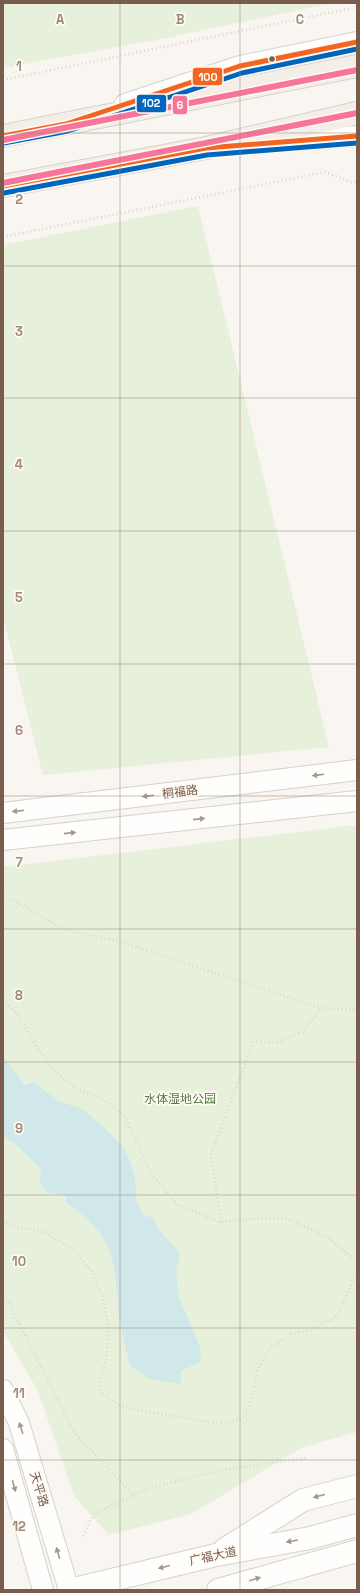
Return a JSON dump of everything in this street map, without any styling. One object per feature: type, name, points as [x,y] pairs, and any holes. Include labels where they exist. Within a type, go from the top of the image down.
[{"type":"main road","points":[[3,136],[357,66]]},
{"type":"main road","points":[[3,186],[206,148],[357,113]]},
{"type":"main road","points":[[216,1555],[302,1500],[357,1486]]},
{"type":"main road","name":"广福大道","points":[[69,1590],[216,1555],[310,1538],[357,1525]]},
{"type":"main road","points":[[218,1590],[357,1551]]},
{"type":"street","points":[[66,124],[240,66],[357,42]]},
{"type":"street","points":[[206,148],[357,136]]},
{"type":"street","name":"桐福路","points":[[3,813],[357,770]]},
{"type":"street","points":[[3,840],[357,801]]},
{"type":"street","name":"天平路","points":[[3,1390],[19,1423],[69,1590]]},
{"type":"street","name":"天平路","points":[[3,1449],[43,1590]]},
{"type":"path","points":[[3,80],[357,7]]},
{"type":"path","points":[[3,237],[325,172],[351,182],[357,181]]},
{"type":"path","points":[[3,894],[65,930],[121,942],[320,1008],[357,1010]]},
{"type":"path","points":[[3,1000],[18,1015],[37,1047],[55,1072],[76,1088],[103,1099],[125,1117],[152,1175],[178,1205],[221,1222],[259,1218],[285,1218],[327,1237],[357,1261]]},
{"type":"path","points":[[221,1222],[211,1154],[254,1041],[275,1043],[303,1032],[320,1008]]},
{"type":"path","points":[[3,1221],[13,1226],[44,1232],[68,1247],[91,1270],[103,1297],[109,1330],[106,1361],[99,1381],[101,1392],[118,1405],[138,1410],[208,1422],[227,1423],[239,1420],[248,1411],[257,1372],[267,1352],[291,1334],[312,1330],[338,1315],[357,1270]]},
{"type":"path","points":[[3,1292],[74,1432],[133,1495]]},
{"type":"path","points":[[83,1536],[93,1515],[146,1489],[222,1470],[307,1458]]},
{"type":"green space","points":[[3,3],[332,3],[161,39],[3,68]]},
{"type":"green space","points":[[198,206],[329,747],[43,775],[3,617],[3,245]]},
{"type":"green space","name":"水体湿地公园","points":[[357,825],[357,1432],[303,1447],[191,1514],[109,1535],[74,1496],[38,1391],[3,1331],[3,867]]},
{"type":"water","points":[[3,1057],[25,1085],[34,1082],[56,1100],[82,1109],[103,1126],[124,1148],[135,1178],[137,1204],[144,1216],[152,1217],[161,1232],[180,1254],[176,1272],[179,1297],[201,1350],[200,1362],[181,1371],[181,1384],[150,1379],[130,1366],[120,1324],[115,1273],[106,1243],[93,1225],[66,1202],[66,1196],[47,1192],[40,1182],[41,1169],[15,1144],[3,1136]]},
{"type":"transit line","name":"100","points":[[3,136],[66,124],[240,66],[357,42]]},
{"type":"transit line","name":"102","points":[[4,143],[68,131],[242,73],[357,49]]},
{"type":"transit line","name":"6","points":[[3,140],[357,70]]},
{"type":"transit line","name":"6","points":[[3,183],[357,113]]},
{"type":"transit line","name":"100","points":[[3,186],[206,148],[357,136]]},
{"type":"transit line","name":"102","points":[[4,193],[207,155],[357,143]]}]
